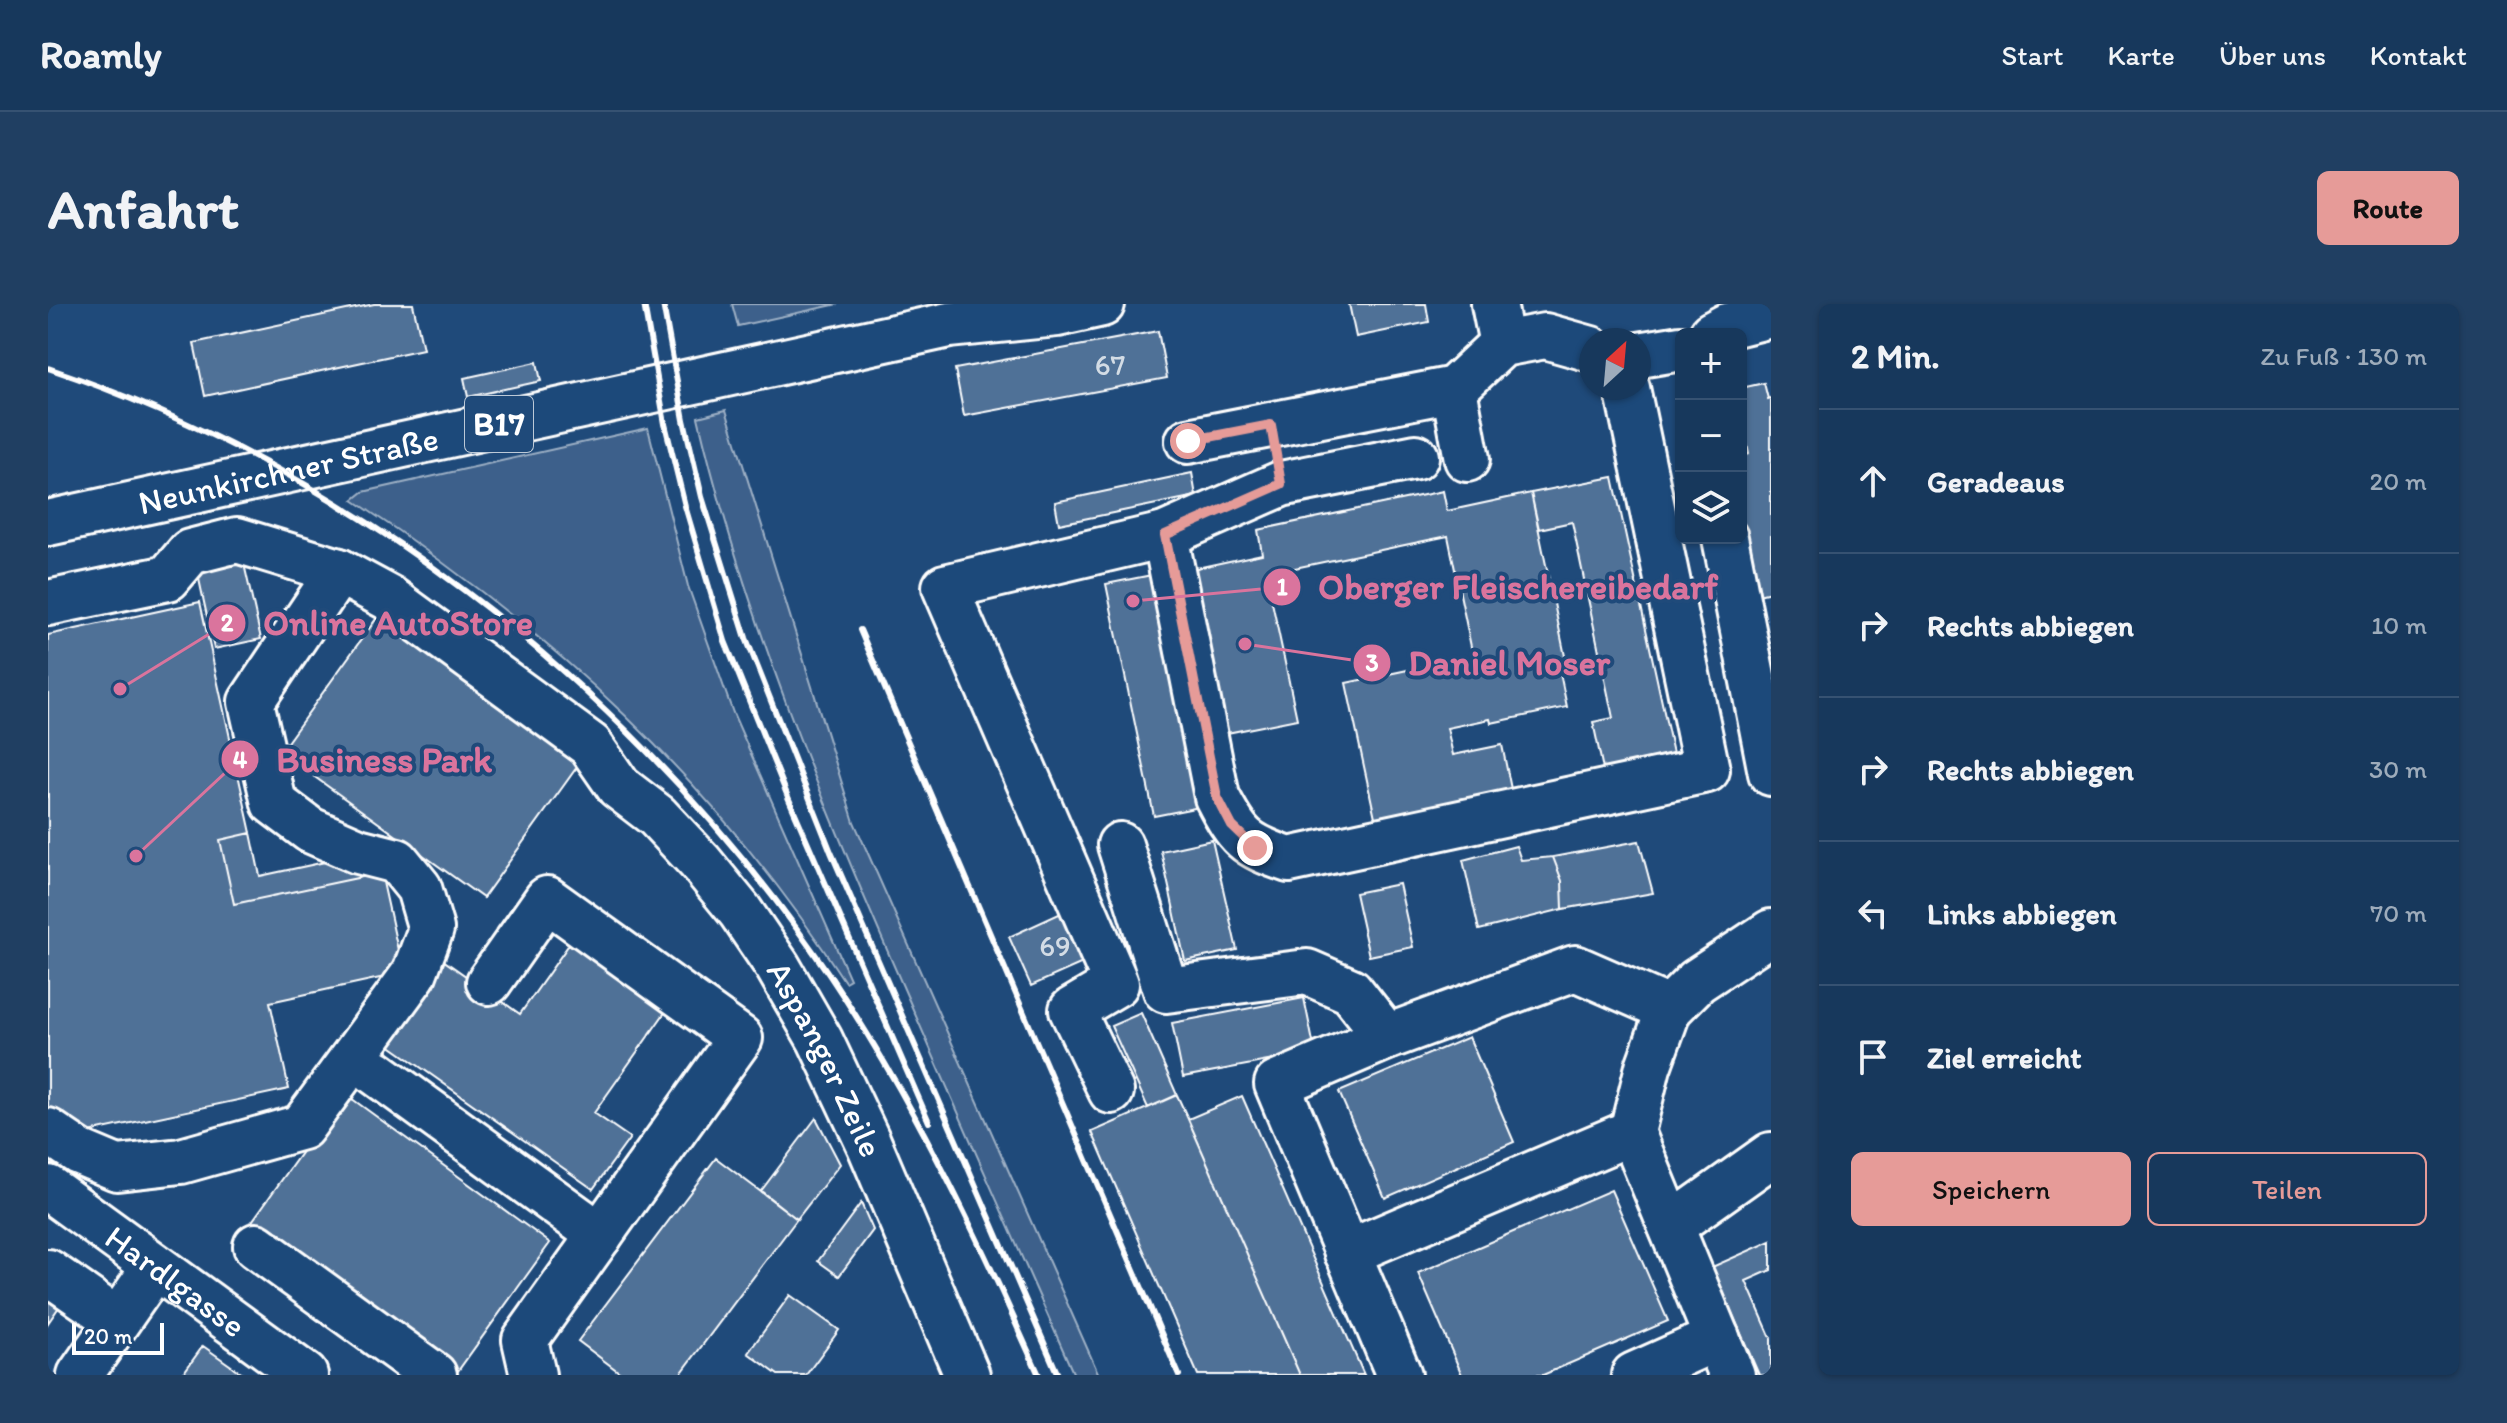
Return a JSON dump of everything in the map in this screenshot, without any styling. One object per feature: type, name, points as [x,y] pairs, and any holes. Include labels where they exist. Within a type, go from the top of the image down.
[{"type":"street","name":"Neunkirchner Straße","points":[[949,325],[1006,304]]},
{"type":"street","name":"Neunkirchner Straße","points":[[48,523],[949,325],[1057,314],[1102,304]]},
{"type":"street","points":[[1723,328],[1771,315]]},
{"type":"street","points":[[1467,459],[1454,389],[1498,324],[1542,320],[1579,342]]},
{"type":"street","points":[[1651,353],[1675,349]]},
{"type":"street","points":[[1188,441],[1454,389]]},
{"type":"street","points":[[1165,535],[1217,797],[1232,826],[1255,848],[1289,860],[1707,770],[1630,400]]},
{"type":"street","points":[[1271,425],[1281,484]]},
{"type":"street","points":[[1111,1091],[1072,1010],[1116,984],[945,587],[1165,535],[1281,484],[1416,457]]},
{"type":"street","name":"Aspanger Zeile","points":[[48,603],[168,578],[190,552],[237,540],[339,571],[389,598],[590,745],[619,787],[657,816],[700,862],[740,911],[778,967],[820,1040],[869,1144],[967,1375]]},
{"type":"street","points":[[1726,544],[1771,773]]},
{"type":"street","points":[[48,1131],[79,1152],[117,1168],[181,1161],[302,1127],[414,974],[431,929],[419,888],[397,861],[358,851],[310,830],[274,803],[251,702],[339,571]]},
{"type":"street","points":[[1120,845],[1166,990],[1307,972],[1351,991],[1387,1037]]},
{"type":"street","points":[[489,982],[547,899],[740,1038],[525,1340],[533,1375]]},
{"type":"street","points":[[1634,1375],[1724,1357],[1632,1132],[1648,1067],[1669,1009],[1697,981],[1771,932]]},
{"type":"street","points":[[1399,1375],[1277,1084],[1387,1037],[1575,968],[1669,1009]]},
{"type":"street","points":[[375,1072],[600,1235]]},
{"type":"street","points":[[1347,1253],[1632,1132]]},
{"type":"street","points":[[1671,1226],[1771,1155]]},
{"type":"street","name":"Hardlgasse","points":[[48,1188],[305,1375]]},
{"type":"street","points":[[256,1246],[434,1375]]},
{"type":"street","points":[[80,1375],[155,1267]]},
{"type":"street","points":[[48,1272],[117,1320]]},
{"type":"shaded area","points":[[732,304],[838,304],[738,326]]},
{"type":"shaded area","points":[[726,410],[854,822],[1099,1375],[1074,1375],[817,784],[739,566],[698,417]]},
{"type":"shaded area","points":[[648,428],[688,586],[733,713],[850,979],[845,982],[741,840],[624,715],[562,657],[495,603],[353,500],[363,492]]},
{"type":"building","points":[[374,304],[413,304],[423,349],[205,396],[194,343]]},
{"type":"building","points":[[1349,304],[1426,304],[1429,322],[1356,337]]},
{"type":"building","points":[[1158,331],[1167,378],[964,416],[955,369]]},
{"type":"building","points":[[537,362],[541,381],[468,397],[464,378]]},
{"type":"building","points":[[1764,383],[1768,399],[1771,398],[1771,592],[1758,595],[1747,543],[1747,387]]},
{"type":"building","points":[[1192,473],[1196,496],[1059,524],[1055,502]]},
{"type":"building","points":[[1613,477],[1674,758],[1604,774],[1593,722],[1613,718],[1572,522],[1539,529],[1531,493]]},
{"type":"building","points":[[1443,491],[1447,511],[1531,493],[1566,661],[1558,663],[1567,707],[1491,723],[1490,719],[1447,728],[1453,755],[1502,745],[1512,794],[1376,822],[1346,683],[1436,664],[1438,673],[1475,666],[1448,536],[1266,574],[1297,719],[1227,733],[1192,569],[1262,554],[1258,530]]},
{"type":"building","points":[[242,555],[261,639],[214,649],[196,565]]},
{"type":"building","points":[[1157,574],[1205,806],[1154,816],[1106,584]]},
{"type":"building","points":[[200,602],[251,833],[220,840],[234,904],[381,873],[403,973],[270,1002],[289,1089],[75,1135],[50,1118],[48,1108],[48,635]]},
{"type":"building","points":[[379,615],[582,760],[483,898],[280,752]]},
{"type":"building","points":[[251,833],[260,876],[376,851],[381,873],[234,904],[220,840]]},
{"type":"building","points":[[1212,840],[1237,950],[1185,961],[1161,851]]},
{"type":"building","points":[[1639,841],[1653,893],[1563,909],[1562,881],[1553,857]]},
{"type":"building","points":[[1516,846],[1521,860],[1553,857],[1562,881],[1563,909],[1479,930],[1463,860]]},
{"type":"building","points":[[1399,884],[1413,947],[1369,956],[1355,893]]},
{"type":"building","points":[[1072,908],[1094,958],[1031,986],[1009,937]]},
{"type":"building","points":[[570,943],[666,1011],[594,1113],[630,1138],[593,1189],[382,1040],[440,958],[520,1014]]},
{"type":"building","points":[[1304,998],[1315,1052],[1183,1077],[1172,1023]]},
{"type":"building","points":[[1141,1013],[1177,1095],[1148,1108],[1111,1026]]},
{"type":"building","points":[[1469,1037],[1514,1142],[1385,1198],[1339,1092]]},
{"type":"building","points":[[344,1093],[550,1243],[455,1375],[248,1227]]},
{"type":"building","points":[[1177,1095],[1300,1375],[1198,1375],[1092,1132]]},
{"type":"building","points":[[1242,1096],[1364,1375],[1300,1375],[1188,1119]]},
{"type":"building","points":[[816,1118],[840,1164],[797,1219],[761,1191]]},
{"type":"building","points":[[716,1158],[797,1219],[680,1375],[623,1375],[578,1341]]},
{"type":"building","points":[[1611,1190],[1668,1321],[1543,1375],[1462,1375],[1418,1273]]},
{"type":"building","points":[[861,1203],[873,1230],[839,1276],[818,1261]]},
{"type":"building","points":[[1771,1241],[1771,1270],[1746,1281],[1771,1338],[1771,1375],[1759,1375],[1712,1267]]},
{"type":"building","points":[[48,1295],[61,1304],[48,1323]]},
{"type":"building","points":[[790,1295],[839,1330],[806,1375],[778,1375],[748,1353]]},
{"type":"building","points":[[203,1346],[244,1375],[182,1375]]},
{"type":"railway","points":[[644,304],[665,424],[685,506],[725,641],[788,797],[929,1122]]},
{"type":"railway","points":[[663,304],[702,497],[746,638],[831,852],[1058,1375]]},
{"type":"railway","points":[[48,368],[158,411],[265,463],[368,523],[465,591],[558,667],[644,748],[724,836],[797,929],[860,1022],[943,1170],[1016,1323]]},
{"type":"railway","points":[[860,630],[1179,1375]]},
{"type":"railway","points":[[1011,1313],[1039,1375]]},
{"type":"place","name":"Oberger Fleischereibedarf","points":[[1133,601]]},
{"type":"place","name":"Daniel Moser","points":[[1245,644]]},
{"type":"place","name":"Online AutoStore","points":[[120,689]]},
{"type":"place","name":"Business Park","points":[[136,856]]},
{"type":"route","points":[[1188,441],[1271,425],[1281,484],[1165,535],[1217,797],[1232,826],[1255,848]]}]
